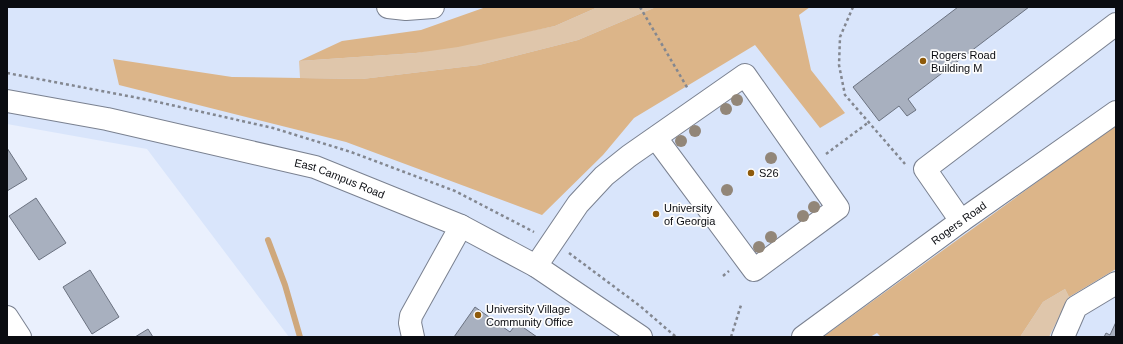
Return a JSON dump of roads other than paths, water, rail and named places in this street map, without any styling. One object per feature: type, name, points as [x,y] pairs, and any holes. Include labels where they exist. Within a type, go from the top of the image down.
[{"type":"main road","points":[[388,7],[406,9],[433,7]]},
{"type":"main road","points":[[961,221],[925,169],[1116,24]]},
{"type":"main road","points":[[536,266],[578,204],[590,190],[629,156],[745,75],[838,208],[754,270],[656,138]]},
{"type":"main road","name":"East Campus Road","points":[[7,101],[108,119],[315,167],[461,226],[536,266],[641,337]]},
{"type":"main road","name":"Rogers Road","points":[[803,337],[961,221],[1116,112]]},
{"type":"main road","points":[[412,337],[410,324],[411,316],[461,226]]},
{"type":"main road","points":[[1063,337],[1076,307],[1116,283]]},
{"type":"main road","points":[[7,317],[20,337]]},
{"type":"waterway","points":[[268,240],[285,285],[300,337]]},
{"type":"place","name":"Rogers Road Building M","points":[[923,61]]},
{"type":"place","name":"S26","points":[[751,173]]},
{"type":"place","name":"University of Georgia","points":[[656,214]]},
{"type":"place","name":"University Village Community Office","points":[[478,315]]}]
